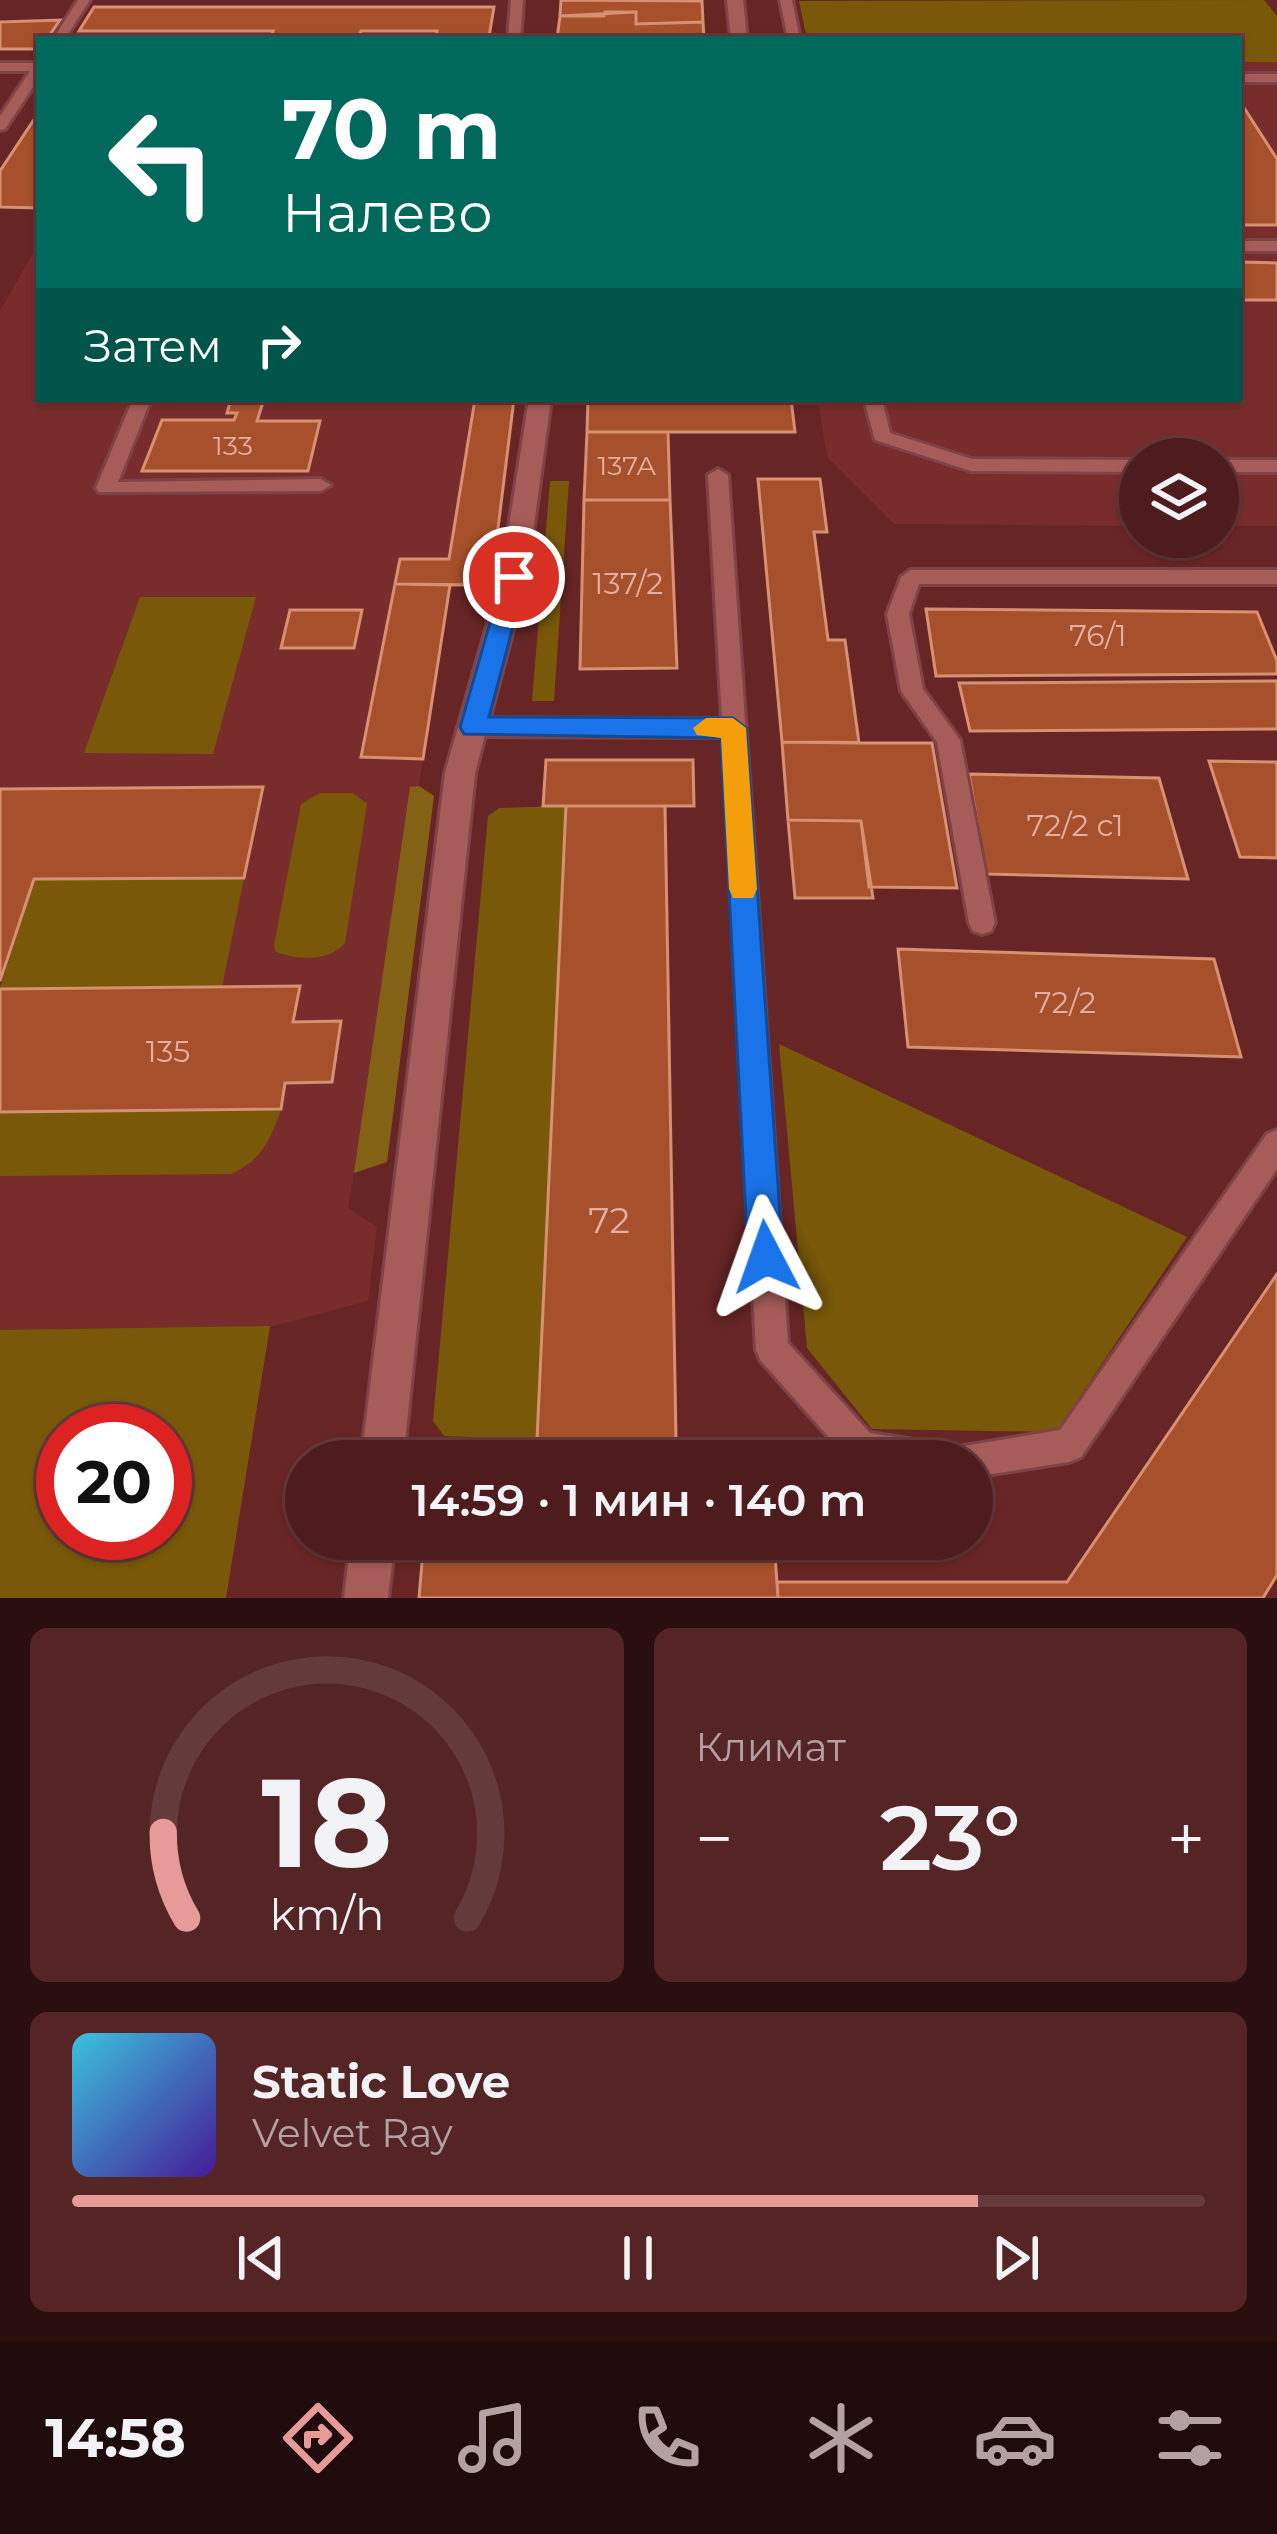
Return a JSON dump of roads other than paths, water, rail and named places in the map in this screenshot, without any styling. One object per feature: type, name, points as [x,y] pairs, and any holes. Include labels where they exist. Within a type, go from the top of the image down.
[{"type":"street","points":[[735,0],[739,36]]},
{"type":"street","points":[[384,1440],[460,773],[514,577],[540,402]]},
{"type":"street","points":[[366,1598],[371,1560]]},
{"type":"lane","points":[[60,36],[84,0]]},
{"type":"lane","points":[[514,36],[517,0]]},
{"type":"lane","points":[[786,0],[793,36]]},
{"type":"lane","points":[[0,67],[36,68]]},
{"type":"lane","points":[[0,126],[36,72]]},
{"type":"lane","points":[[1242,78],[1277,78]]},
{"type":"lane","points":[[1242,246],[1277,246]]},
{"type":"lane","points":[[141,402],[106,488],[321,485]]},
{"type":"lane","points":[[874,402],[882,436],[971,465],[1119,466]]},
{"type":"lane","points":[[1239,466],[1277,466]]},
{"type":"lane","points":[[718,475],[772,1350],[854,1440]]},
{"type":"lane","points":[[982,923],[948,740],[912,691],[898,614],[911,577],[1277,577]]},
{"type":"lane","points":[[473,727],[733,728]]},
{"type":"lane","points":[[993,1457],[1069,1445],[1277,1144]]}]
